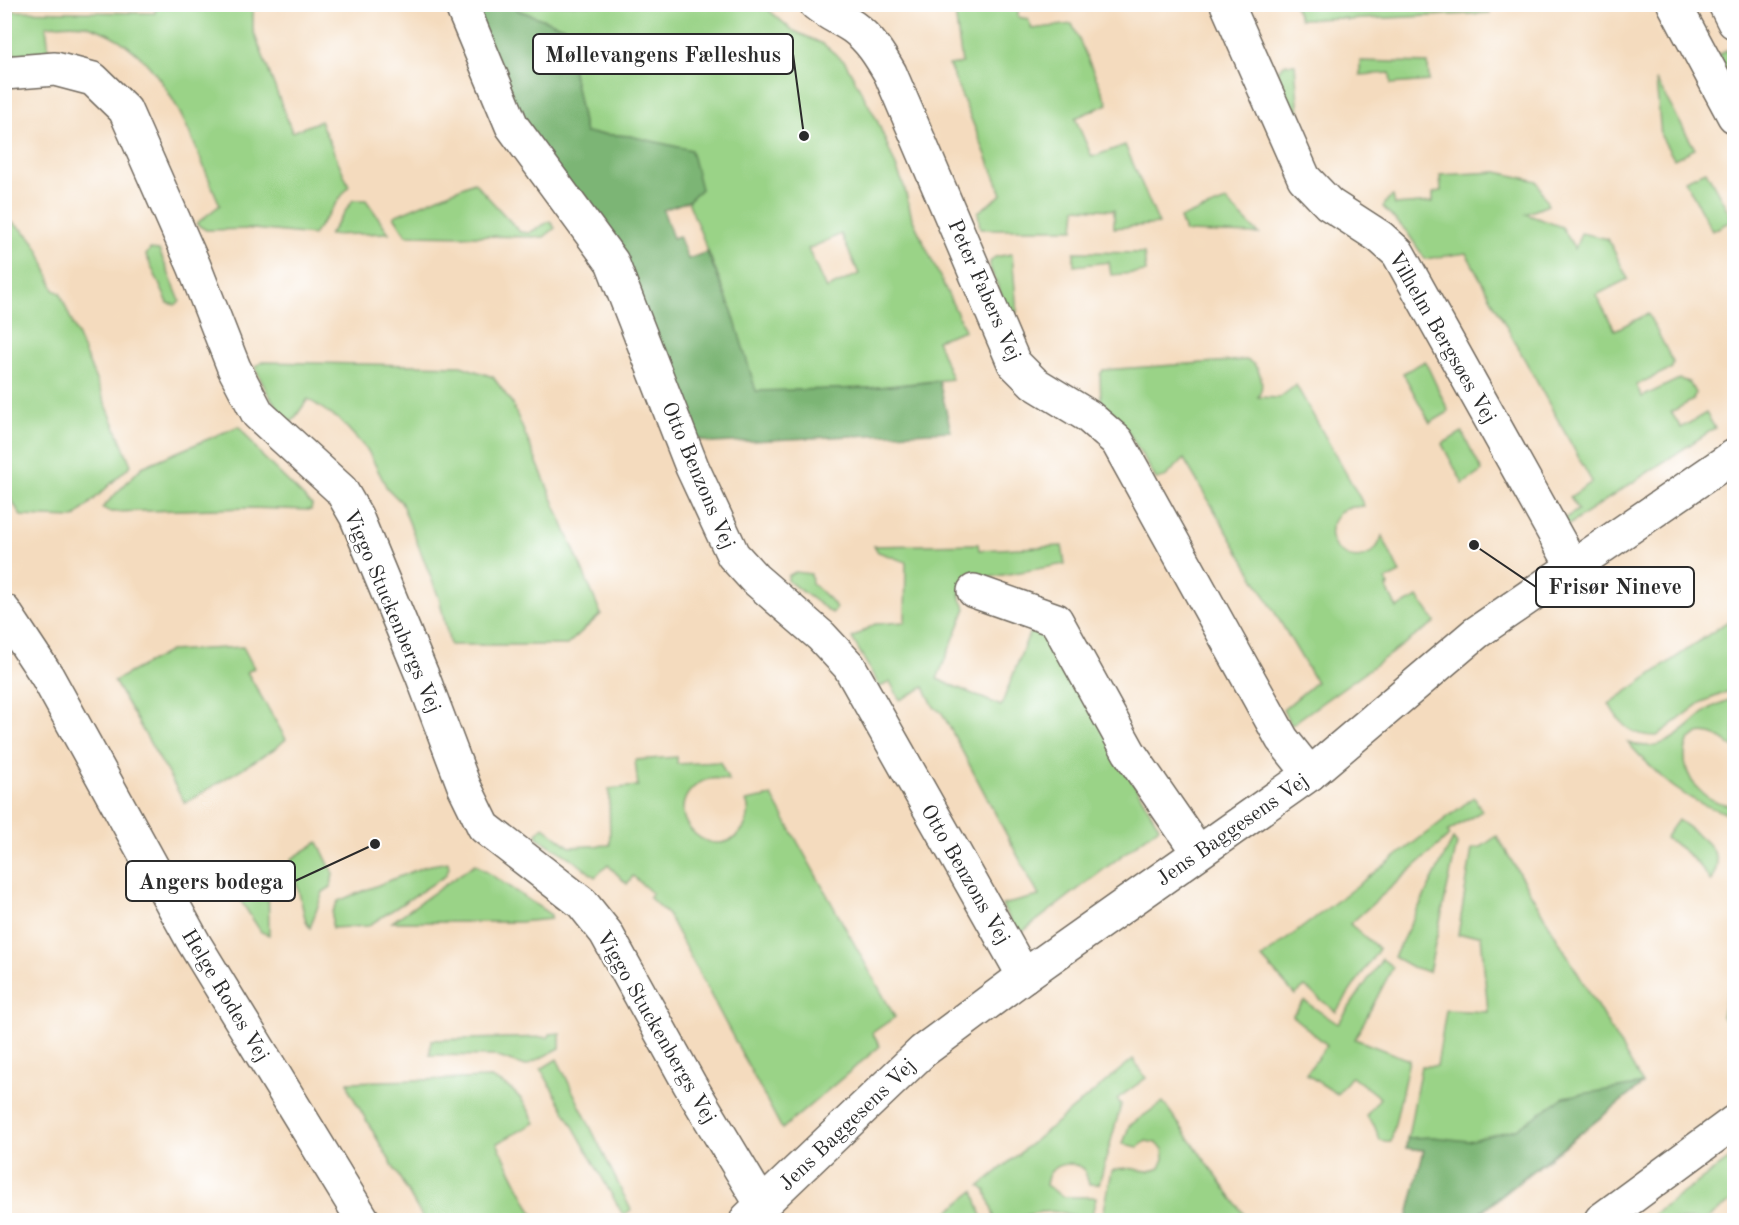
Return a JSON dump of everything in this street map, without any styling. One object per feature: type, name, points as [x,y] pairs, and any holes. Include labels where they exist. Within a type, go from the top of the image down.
[{"type":"street","name":"Otto Benzons Vej","points":[[461,4],[512,126],[612,262],[692,466],[733,555],[754,578],[821,636],[849,666],[1024,976]]},
{"type":"street","name":"Peter Fabers Vej","points":[[816,4],[828,15],[853,27],[872,43],[890,73],[1014,363],[1034,383],[1088,416],[1117,441],[1282,739],[1310,774]]},
{"type":"street","name":"Vilhelm Bergsøes Vej","points":[[1227,4],[1304,178],[1329,204],[1380,237],[1398,253],[1572,565]]},
{"type":"street","points":[[1674,4],[1734,116]]},
{"type":"street","points":[[1725,4],[1734,22]]},
{"type":"street","name":"Viggo Stuckenbergs Vej","points":[[4,73],[55,69],[93,79],[125,110],[194,266],[234,368],[258,414],[340,489],[356,516],[464,786],[484,826],[582,903],[606,933],[690,1085],[754,1213]]},
{"type":"street","name":"Jens Baggesens Vej","points":[[754,1213],[923,1051],[1024,976],[1310,774],[1476,633],[1734,456]]},
{"type":"street","points":[[974,591],[1056,620],[1129,752],[1198,852]]},
{"type":"street","name":"Helge Rodes Vej","points":[[4,611],[47,676],[194,943],[363,1221]]},
{"type":"street","points":[[1601,1221],[1734,1122]]},
{"type":"green space","points":[[1484,4],[1490,13],[1346,20],[1346,18],[1300,19],[1294,5]]},
{"type":"green space","points":[[156,5],[253,5],[253,30],[292,132],[320,121],[349,186],[313,235],[254,229],[206,230],[196,224],[220,205],[198,152],[186,125],[157,75],[138,54],[115,38],[83,25],[46,26],[49,51],[16,56],[5,32],[5,11],[155,13]]},
{"type":"green space","points":[[465,5],[510,5],[564,27],[585,133],[630,136],[691,150],[701,189],[688,201],[663,210],[673,238],[679,236],[688,259],[707,252],[732,311],[756,391],[870,388],[939,381],[951,431],[712,443],[688,436],[520,117]]},
{"type":"green space","points":[[511,5],[763,5],[792,30],[823,44],[845,62],[877,120],[904,186],[912,218],[965,330],[937,340],[952,379],[870,388],[755,392],[732,311],[688,201],[701,189],[630,136],[585,133],[564,27],[520,11]],"holes":[[[841,234],[859,274],[826,289],[808,249]]]},
{"type":"green space","points":[[954,5],[1018,5],[1018,17],[1028,19],[1032,29],[1072,24],[1108,104],[1075,118],[1092,157],[1125,145],[1159,224],[1114,228],[1114,210],[1076,208],[1074,229],[980,229],[978,212],[1002,194],[949,65],[962,63]]},
{"type":"green space","points":[[1734,46],[1734,85],[1718,55]]},
{"type":"green space","points":[[1360,61],[1428,63],[1429,81],[1391,84],[1390,73],[1360,75]]},
{"type":"green space","points":[[1285,64],[1295,64],[1300,128],[1294,128],[1276,83],[1279,69]]},
{"type":"green space","points":[[1656,80],[1695,149],[1674,159],[1661,136]]},
{"type":"green space","points":[[1706,171],[1733,220],[1712,231],[1685,180]]},
{"type":"green space","points":[[1497,172],[1537,181],[1548,205],[1526,214],[1562,227],[1575,249],[1581,233],[1608,239],[1628,279],[1596,295],[1615,330],[1648,314],[1673,362],[1672,368],[1636,385],[1642,397],[1679,379],[1689,382],[1695,393],[1693,400],[1671,412],[1681,428],[1706,413],[1715,428],[1567,526],[1562,520],[1578,510],[1570,497],[1592,482],[1466,253],[1425,259],[1407,232],[1383,207],[1393,196],[1395,205],[1433,202],[1433,193],[1441,191],[1440,175]]},
{"type":"green space","points":[[474,182],[520,232],[529,233],[550,221],[555,228],[544,237],[406,235],[394,216]]},
{"type":"green space","points":[[353,200],[366,200],[389,233],[329,235]]},
{"type":"green space","points":[[1226,201],[1259,234],[1185,232],[1180,218]]},
{"type":"green space","points":[[5,219],[25,232],[42,257],[54,290],[60,293],[131,465],[74,518],[21,516],[5,489]]},
{"type":"green space","points":[[150,249],[159,250],[180,301],[175,305],[168,303],[146,255]]},
{"type":"green space","points":[[1074,252],[1144,253],[1146,272],[1111,275],[1109,262],[1074,266]]},
{"type":"green space","points":[[1012,254],[1017,312],[1010,315],[990,268],[990,262],[995,257]]},
{"type":"green space","points":[[1246,360],[1255,366],[1260,376],[1261,387],[1258,397],[1279,398],[1296,385],[1364,506],[1345,508],[1334,521],[1331,533],[1334,544],[1342,553],[1352,557],[1364,557],[1374,550],[1382,536],[1400,573],[1386,580],[1389,586],[1386,587],[1397,608],[1418,597],[1435,622],[1291,725],[1283,710],[1316,682],[1184,459],[1164,478],[1156,479],[1130,435],[1113,412],[1101,403],[1100,375],[1103,370]]},
{"type":"green space","points":[[1425,361],[1448,410],[1447,413],[1430,423],[1403,373]]},
{"type":"green space","points":[[262,362],[461,366],[493,377],[512,403],[601,614],[567,645],[450,645],[439,598],[401,502],[387,488],[368,451],[341,421],[308,399],[291,423],[266,390],[255,367]]},
{"type":"green space","points":[[239,426],[263,457],[312,505],[311,510],[250,508],[111,512],[102,508],[142,467]]},
{"type":"green space","points":[[1462,432],[1482,471],[1463,484],[1442,444]]},
{"type":"green space","points":[[978,544],[979,550],[1062,546],[1065,564],[986,578],[970,571],[960,589],[966,608],[937,679],[1001,706],[1032,626],[1048,634],[1159,827],[1018,935],[1002,905],[1039,896],[942,713],[934,707],[924,687],[900,700],[890,682],[880,687],[852,638],[875,624],[905,622],[906,562],[878,552],[874,546]]},
{"type":"green space","points":[[795,572],[811,574],[812,583],[834,604],[836,609],[832,613],[788,581],[788,576]]},
{"type":"green space","points":[[1734,617],[1734,689],[1702,702],[1657,736],[1634,732],[1623,724],[1609,704]]},
{"type":"green space","points":[[243,647],[254,668],[247,672],[286,739],[276,748],[185,803],[114,681],[170,651]]},
{"type":"green space","points":[[1734,698],[1734,748],[1713,735],[1698,734],[1688,742],[1685,756],[1688,772],[1697,787],[1712,800],[1734,805],[1734,815],[1688,797],[1663,778],[1628,743],[1640,746],[1661,744],[1679,734],[1708,710]]},
{"type":"green space","points":[[677,757],[677,764],[720,762],[729,781],[706,780],[694,787],[685,800],[683,813],[687,825],[696,835],[707,841],[720,843],[733,839],[747,821],[746,801],[772,796],[895,1017],[872,1033],[880,1046],[782,1129],[668,915],[649,897],[652,893],[633,876],[627,884],[608,865],[595,877],[572,859],[538,838],[537,833],[544,827],[570,847],[610,845],[609,789],[638,786],[635,760]]},
{"type":"green space","points":[[1474,797],[1482,811],[1447,832],[1450,835],[1350,924],[1379,949],[1336,1012],[1305,987],[1295,995],[1262,958]]},
{"type":"green space","points":[[1678,820],[1708,844],[1713,851],[1717,864],[1711,882],[1691,857],[1665,838]]},
{"type":"green space","points":[[1497,836],[1643,1084],[1472,1220],[1407,1220],[1424,1150],[1406,1148],[1421,1066],[1437,1066],[1446,1010],[1488,1012],[1481,935],[1458,935],[1472,849],[1481,847]]},
{"type":"green space","points":[[1453,839],[1457,844],[1429,972],[1412,967],[1394,957]]},
{"type":"green space","points":[[318,842],[333,873],[331,887],[323,892],[310,928],[306,922],[291,859]]},
{"type":"green space","points":[[448,862],[449,868],[445,876],[368,926],[332,928],[332,913],[338,901],[426,866]]},
{"type":"green space","points":[[475,864],[551,915],[551,919],[519,922],[392,922]]},
{"type":"green space","points":[[268,873],[269,935],[261,932],[237,895],[238,891]]},
{"type":"green space","points":[[1382,959],[1393,967],[1355,1039],[1409,1060],[1391,1142],[1380,1140],[1374,1125],[1366,1116],[1380,1098],[1352,1076],[1337,1094],[1306,1074],[1327,1045],[1292,1016],[1304,1001],[1338,1024]]},
{"type":"green space","points":[[1734,977],[1734,1026],[1730,1029],[1722,1016],[1731,978]]},
{"type":"green space","points":[[560,1033],[560,1048],[525,1066],[495,1056],[430,1055],[431,1040],[549,1037],[550,1034]]},
{"type":"green space","points":[[557,1059],[631,1210],[623,1215],[541,1069]]},
{"type":"green space","points":[[1133,1059],[1146,1078],[1117,1099],[1121,1105],[1099,1184],[1089,1184],[1084,1169],[1065,1164],[1051,1172],[1046,1185],[1064,1197],[1096,1197],[1092,1215],[1079,1217],[1050,1212],[995,1220],[986,1191],[980,1186]]},
{"type":"green space","points":[[491,1078],[518,1096],[535,1123],[497,1143],[536,1220],[424,1220],[350,1092],[348,1082]]},
{"type":"green space","points":[[1643,1084],[1469,1220],[1407,1220],[1424,1150],[1406,1148],[1407,1138],[1433,1137],[1468,1141],[1516,1129],[1564,1097]]},
{"type":"green space","points":[[1163,1102],[1248,1220],[1102,1220],[1112,1171],[1125,1168],[1148,1171],[1160,1168],[1164,1159],[1163,1149],[1156,1143],[1146,1141],[1138,1147],[1123,1144],[1129,1126]]},
{"type":"green space","points":[[1734,1156],[1734,1199],[1706,1220],[1646,1220]]},
{"type":"green space","points":[[974,1191],[983,1220],[938,1220]]},
{"type":"place","name":"Møllevangens Fælleshus","points":[[804,136]]},
{"type":"place","name":"Frisør Nineve","points":[[1474,545]]},
{"type":"place","name":"Angers bodega","points":[[375,844]]}]
